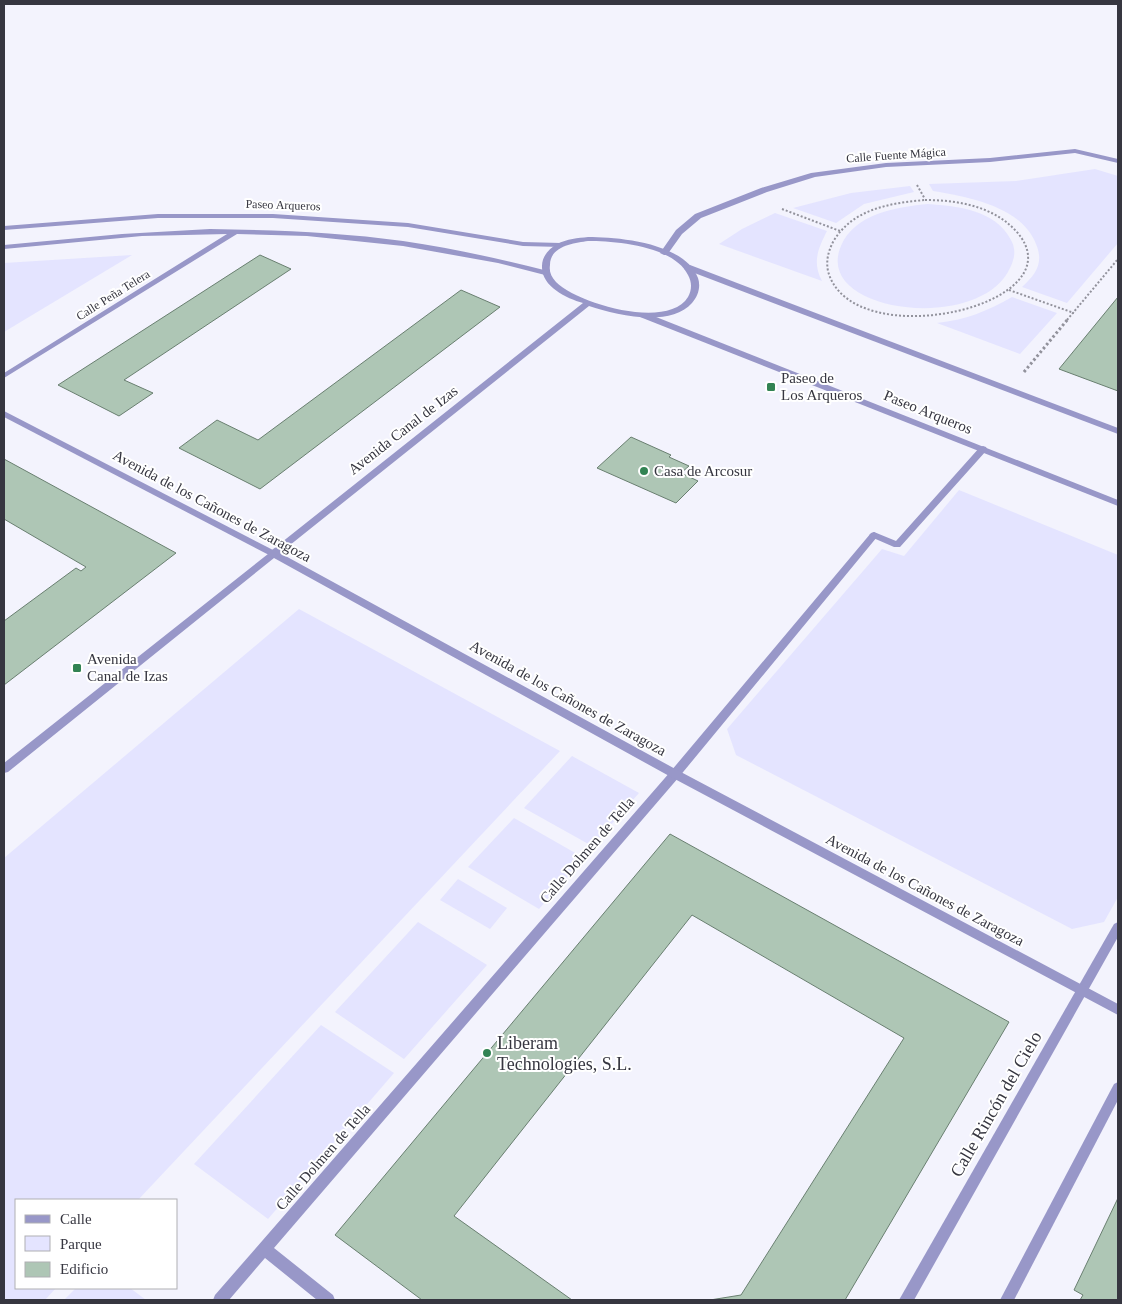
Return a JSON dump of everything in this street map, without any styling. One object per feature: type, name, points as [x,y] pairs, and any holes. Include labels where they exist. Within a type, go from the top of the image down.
[{"type":"street","name":"Calle Fuente Mágica","points":[[664,253],[679,232],[698,216],[764,190],[814,175],[886,165],[990,160],[1075,150],[1118,161]]},
{"type":"street","name":"Paseo Arqueros","points":[[4,228],[158,216],[273,216],[408,225],[523,244],[561,245],[588,239],[607,238],[636,244],[664,253],[687,267]]},
{"type":"street","name":"Paseo Arqueros","points":[[4,247],[163,233],[292,234],[394,242],[491,259],[545,273]]},
{"type":"street","name":"Calle Peña Telera","points":[[4,376],[234,233]]},
{"type":"street","points":[[561,245],[547,257],[544,266],[545,273],[559,288],[588,303],[616,312],[643,315],[668,312],[688,304],[697,286],[694,276],[687,267]]},
{"type":"street","points":[[687,267],[1118,431]]},
{"type":"street","name":"Avenida Canal de Izas","points":[[4,769],[272,553],[588,303]]},
{"type":"street","name":"Paseo Arqueros","points":[[643,315],[1118,503]]},
{"type":"street","name":"Avenida de los Cañones de Zaragoza","points":[[4,414],[272,553],[674,774],[1118,1010]]},
{"type":"street","name":"Calle Dolmen de Tella","points":[[220,1300],[674,774],[874,535],[897,546],[983,449]]},
{"type":"street","name":"Calle Rincón del Cielo","points":[[906,1300],[1118,926]]},
{"type":"street","points":[[1007,1300],[1118,1088]]},
{"type":"street","points":[[265,1250],[328,1300]]},
{"type":"path","points":[[907,201],[948,201],[981,208],[1009,226],[1024,240],[1028,260],[1018,280],[1009,290],[991,301],[966,311],[939,315],[888,315],[867,309],[839,293],[828,269],[827,258],[840,231],[853,218],[870,210],[907,201]]},
{"type":"path","points":[[776,206],[840,231]]},
{"type":"path","points":[[1009,390],[1118,259]]},
{"type":"path","points":[[1009,290],[1074,313]]},
{"type":"green space","points":[[1095,169],[1118,176],[1118,243],[1067,303],[1022,287],[1035,273],[1039,257],[1036,244],[1029,231],[1018,221],[1006,212],[977,200],[933,191],[929,184],[1016,181]]},
{"type":"green space","points":[[910,186],[914,192],[864,204],[836,223],[793,208],[851,193]]},
{"type":"green space","points":[[928,204],[963,208],[975,212],[996,222],[1004,230],[1013,243],[1014,257],[1010,268],[993,289],[967,302],[936,308],[903,307],[874,300],[851,287],[839,269],[841,246],[847,235],[856,226],[878,214],[903,207]]},
{"type":"green space","points":[[775,213],[827,231],[817,256],[817,268],[822,281],[719,244],[742,229]]},
{"type":"green space","points":[[132,255],[4,332],[4,263]]},
{"type":"green space","points":[[1012,297],[1057,313],[1020,354],[937,323],[957,320],[976,314]]},
{"type":"green space","points":[[959,490],[1118,555],[1118,897],[1104,922],[1072,929],[736,755],[727,729],[882,549],[904,556]]},
{"type":"green space","points":[[299,609],[560,751],[139,1199],[15,1199],[15,1289],[55,1289],[45,1300],[4,1300],[4,858]]},
{"type":"green space","points":[[572,756],[639,793],[592,846],[524,808]]},
{"type":"green space","points":[[514,818],[584,858],[539,909],[468,867]]},
{"type":"green space","points":[[458,879],[507,908],[490,929],[440,900]]},
{"type":"green space","points":[[418,922],[487,965],[404,1059],[335,1012]]},
{"type":"green space","points":[[321,1025],[394,1073],[268,1219],[194,1164]]},
{"type":"green space","points":[[75,1289],[131,1289],[146,1300],[64,1300]]},
{"type":"building","points":[[260,255],[291,269],[124,380],[153,393],[119,416],[58,385]]},
{"type":"building","points":[[461,290],[500,307],[260,489],[179,448],[217,420],[258,440]]},
{"type":"building","points":[[1118,297],[1118,391],[1059,369]]},
{"type":"building","name":"Casa de Arcosur","points":[[631,437],[671,455],[669,457],[689,466],[681,473],[698,481],[676,503],[597,468]]},
{"type":"building","points":[[4,459],[176,553],[4,685],[4,621],[76,568],[81,571],[86,567],[4,519]]},
{"type":"building","points":[[670,834],[1009,1022],[845,1300],[710,1300],[741,1295],[904,1038],[692,915],[454,1216],[572,1300],[422,1300],[335,1235]]},
{"type":"building","points":[[1118,1198],[1118,1300],[1080,1300],[1083,1295],[1074,1290]]},
{"type":"place","name":"Paseo de Los Arqueros","points":[[771,387]]},
{"type":"place","name":"Casa de Arcosur","points":[[644,471]]},
{"type":"place","name":"Avenida Canal de Izas","points":[[77,668]]},
{"type":"place","name":"Liberam Technologies, S.L.","points":[[487,1053]]}]
